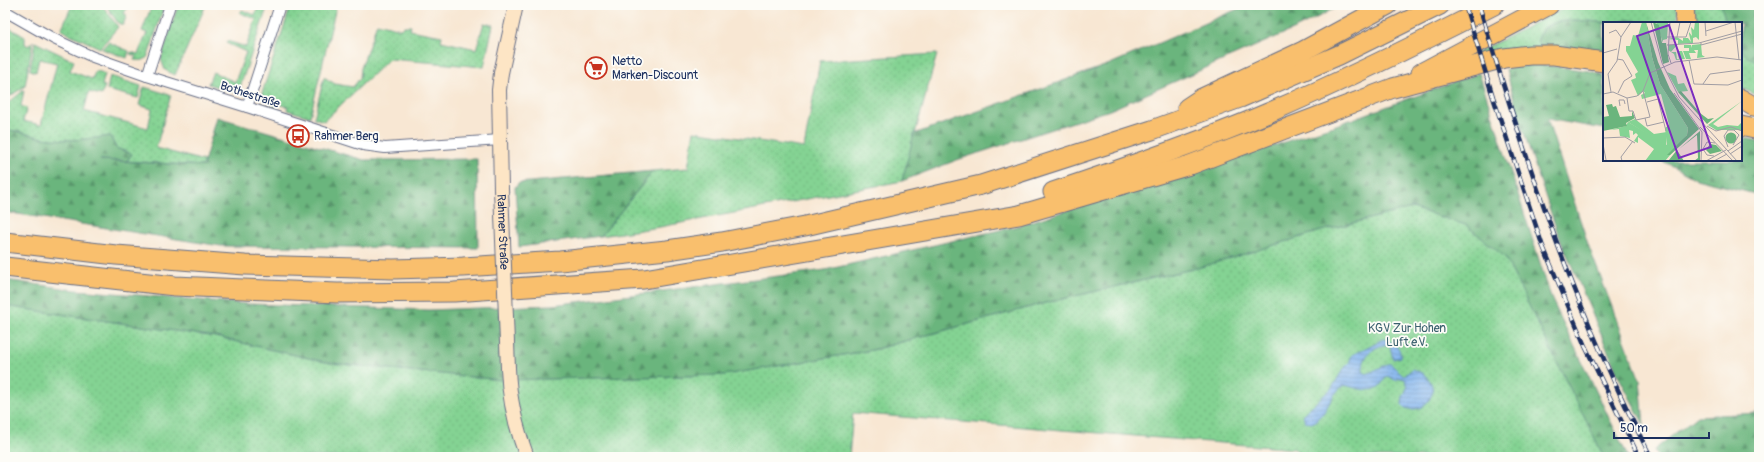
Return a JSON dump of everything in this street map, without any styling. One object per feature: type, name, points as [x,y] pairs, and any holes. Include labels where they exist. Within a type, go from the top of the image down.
[{"type":"highway","points":[[1152,130],[1202,98],[1296,55],[1388,5]]},
{"type":"highway","points":[[5,242],[132,256],[245,265],[305,268],[393,269],[455,268],[612,257],[722,242],[805,226],[973,187],[1152,130],[1240,98],[1339,55],[1440,5]]},
{"type":"highway","points":[[960,224],[1145,161],[1268,114],[1389,58],[1494,5]]},
{"type":"highway","points":[[1393,88],[1549,5]]},
{"type":"highway","points":[[1684,5],[1685,22]]},
{"type":"highway","points":[[5,267],[175,286],[336,294],[454,292],[644,279],[1019,214],[1190,165],[1393,88],[1504,58],[1530,55],[1554,55],[1603,62]]},
{"type":"highway","points":[[1742,100],[1753,106],[1759,107]]},
{"type":"highway","points":[[1742,126],[1759,130]]},
{"type":"main road","name":"Rahmer Straße","points":[[516,5],[501,79],[499,106],[508,368],[512,408],[527,457]]},
{"type":"street","points":[[147,76],[170,5]]},
{"type":"street","points":[[247,107],[280,5]]},
{"type":"street","name":"Bothestraße","points":[[5,11],[54,39],[93,56],[147,76],[362,145],[385,148],[500,140]]},
{"type":"green space","points":[[72,5],[102,5],[118,27],[100,48],[61,30]]},
{"type":"green space","points":[[106,5],[128,5],[124,14],[127,15],[123,25],[118,23]]},
{"type":"green space","points":[[152,5],[163,10],[148,56],[142,60],[134,60],[136,56],[130,54],[131,52],[138,54],[147,33],[142,31]]},
{"type":"green space","points":[[178,5],[206,5],[175,75],[165,70],[161,59]]},
{"type":"green space","points":[[259,5],[268,5],[239,90],[235,92],[208,84],[213,72],[235,82],[246,52],[226,43],[227,41],[246,47],[256,19],[240,13],[242,10],[255,15]]},
{"type":"green space","points":[[291,5],[330,5],[336,7],[310,117],[287,110],[288,107],[279,104],[277,107],[267,102],[262,93]]},
{"type":"green space","points":[[1247,5],[1341,5],[1299,27],[1110,110],[957,160],[902,181],[914,134],[1110,64]]},
{"type":"green space","points":[[1570,5],[1677,5],[1678,22],[1646,22],[1628,20],[1603,22],[1574,20],[1556,22],[1542,29],[1537,42],[1543,50],[1462,60]]},
{"type":"green space","points":[[1694,5],[1759,5],[1759,96],[1742,88],[1742,22],[1696,22]]},
{"type":"green space","points":[[1721,5],[1759,5],[1759,63],[1747,56],[1742,48],[1742,22],[1726,22]]},
{"type":"green space","points":[[1574,20],[1603,22],[1603,56],[1543,50],[1537,42],[1542,29],[1556,22]]},
{"type":"green space","points":[[1628,20],[1646,22],[1619,22]]},
{"type":"green space","points":[[377,23],[401,29],[404,26],[411,26],[410,30],[442,36],[441,41],[476,49],[484,23],[493,25],[484,67],[389,59],[324,121],[314,118],[324,77],[335,84],[353,87],[360,78],[361,68]]},
{"type":"green space","points":[[5,25],[25,37],[25,44],[29,46],[33,41],[25,86],[9,97],[11,90],[5,89]]},
{"type":"green space","points":[[35,42],[74,61],[70,71],[92,79],[96,70],[105,74],[102,85],[105,86],[101,95],[89,92],[84,111],[148,128],[152,109],[139,105],[144,87],[171,95],[156,148],[204,161],[203,166],[127,161],[132,154],[116,148],[110,136],[58,140],[17,131],[5,130],[7,104],[24,90],[21,106],[27,108],[23,121],[41,125],[57,63],[39,59],[36,72],[30,70]]},
{"type":"green space","points":[[108,42],[129,51],[127,58],[102,49]]},
{"type":"green space","points":[[937,54],[902,181],[660,227],[601,236],[653,171],[688,168],[694,131],[804,148],[820,61]]},
{"type":"green space","points":[[1536,64],[1590,71],[1603,75],[1603,129],[1547,119],[1589,247],[1640,380],[1644,425],[1619,377],[1557,231],[1518,115],[1506,69]]},
{"type":"green space","points":[[1479,73],[1552,300],[1628,457],[1604,457],[1505,257],[1466,225],[1412,208],[1321,231],[1201,267],[1045,303],[872,350],[724,375],[502,380],[330,363],[216,337],[5,306],[5,280],[76,290],[248,304],[429,310],[553,305],[825,270],[1013,227],[1200,170],[1339,124]]},
{"type":"green space","points":[[110,76],[141,86],[138,98],[107,90]]},
{"type":"green space","points":[[217,117],[364,160],[477,159],[478,248],[221,246],[5,212],[5,130],[17,131],[58,140],[110,136],[116,148],[132,154],[127,161],[100,160],[203,166]]},
{"type":"green space","points":[[1742,137],[1759,141],[1759,195],[1696,179],[1663,161],[1742,161]]},
{"type":"green space","points":[[653,171],[601,236],[519,247],[515,187],[518,183]]},
{"type":"green space","name":"KGV Zur Hohen Luft e.V.","points":[[1412,208],[1466,225],[1505,257],[1604,457],[1304,457],[1295,449],[853,413],[849,457],[5,457],[5,306],[216,337],[330,363],[502,380],[724,375],[873,350],[1045,303],[1201,267],[1321,231]]},
{"type":"green space","points":[[1759,413],[1759,457],[1658,457],[1654,450],[1697,416]]},
{"type":"water","points":[[1383,339],[1393,343],[1398,348],[1400,357],[1393,359],[1390,346],[1388,344],[1377,347],[1366,356],[1363,372],[1367,374],[1388,364],[1391,364],[1402,375],[1405,375],[1413,369],[1417,371],[1427,377],[1431,383],[1433,391],[1424,406],[1414,409],[1404,407],[1402,405],[1403,397],[1408,386],[1405,379],[1401,378],[1395,380],[1388,376],[1385,377],[1379,387],[1374,389],[1364,390],[1344,385],[1334,395],[1318,419],[1312,423],[1305,422],[1303,414],[1332,388],[1342,371],[1349,363],[1352,355]]},
{"type":"railway","points":[[1465,5],[1493,97],[1542,244],[1585,346],[1639,457]]},
{"type":"railway","points":[[1479,5],[1515,120],[1554,235],[1599,348],[1651,457]]},
{"type":"place","name":"Netto Marken-Discount","points":[[596,68]]},
{"type":"place","name":"Rahmer Berg","points":[[298,136]]}]
